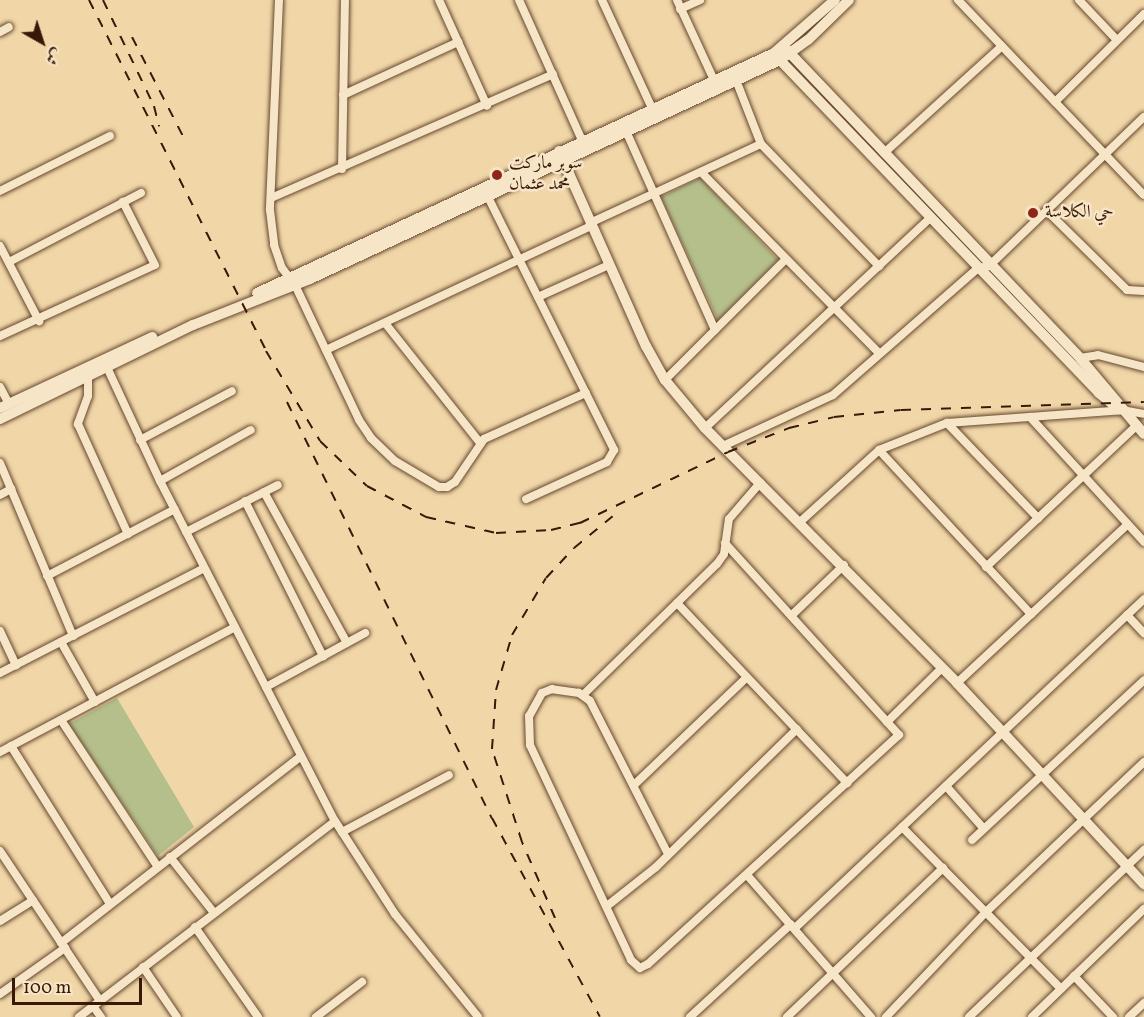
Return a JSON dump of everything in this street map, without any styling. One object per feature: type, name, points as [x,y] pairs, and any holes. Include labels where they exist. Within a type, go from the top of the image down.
[{"type":"street","points":[[279,0],[271,198],[274,245],[364,430],[396,461],[439,487],[447,487],[457,480],[480,443],[586,393]]},
{"type":"street","points":[[342,169],[345,0]]},
{"type":"street","points":[[439,0],[487,105]]},
{"type":"street","points":[[519,0],[584,145]]},
{"type":"street","points":[[602,0],[652,108]]},
{"type":"street","points":[[700,0],[678,4],[714,80]]},
{"type":"street","points":[[292,282],[584,145],[652,108],[782,53],[835,0]]},
{"type":"street","points":[[584,145],[626,131],[736,80],[782,53],[849,0]]},
{"type":"street","points":[[958,0],[1144,195]]},
{"type":"street","points":[[1079,0],[1117,40]]},
{"type":"street","points":[[1055,102],[1144,14]]},
{"type":"street","points":[[0,32],[9,27]]},
{"type":"street","points":[[343,95],[458,42]]},
{"type":"street","points":[[884,153],[1002,46]]},
{"type":"street","points":[[782,53],[884,153],[1099,393],[1122,410]]},
{"type":"street","points":[[782,53],[930,218],[1080,358],[1144,434]]},
{"type":"street","points":[[271,198],[342,169],[553,74]]},
{"type":"street","points":[[736,80],[761,144],[879,266]]},
{"type":"street","points":[[723,446],[827,398],[984,267],[1047,211],[1144,117]]},
{"type":"street","points":[[626,131],[715,330]]},
{"type":"street","points":[[0,191],[110,136]]},
{"type":"street","points":[[326,350],[761,144]]},
{"type":"street","points":[[0,387],[5,406],[204,321],[487,195],[561,155]]},
{"type":"street","points":[[561,155],[609,265],[665,380],[705,428],[844,565],[1144,884]]},
{"type":"street","points":[[701,172],[833,309],[879,353]]},
{"type":"street","points":[[9,262],[141,193]]},
{"type":"street","points":[[487,195],[614,450],[612,457],[526,499]]},
{"type":"street","points":[[0,336],[39,321],[154,265],[123,202]]},
{"type":"street","points":[[1047,211],[1127,290],[1144,291]]},
{"type":"street","points":[[705,428],[930,218]]},
{"type":"street","points":[[0,246],[39,321]]},
{"type":"street","points":[[665,380],[785,260]]},
{"type":"street","points":[[538,297],[609,265]]},
{"type":"street","points":[[385,323],[480,443]]},
{"type":"street","points":[[1080,358],[1098,355],[1144,367]]},
{"type":"street","points":[[0,419],[88,379],[105,364]]},
{"type":"street","points":[[105,364],[160,481],[335,821],[395,914],[478,1017]]},
{"type":"street","points":[[88,379],[89,390],[78,424],[128,534]]},
{"type":"street","points":[[140,440],[232,392]]},
{"type":"street","points":[[800,522],[879,450],[947,423],[1122,410],[1144,414]]},
{"type":"street","points":[[1030,417],[1144,542]]},
{"type":"street","points":[[947,423],[1038,518]]},
{"type":"street","points":[[986,567],[1136,426]]},
{"type":"street","points":[[160,481],[251,430]]},
{"type":"street","points":[[879,450],[1031,614]]},
{"type":"street","points":[[0,463],[73,636]]},
{"type":"street","points":[[583,695],[717,564],[725,543],[729,519],[760,483]]},
{"type":"street","points":[[186,532],[278,485]]},
{"type":"street","points":[[0,495],[11,489]]},
{"type":"street","points":[[264,492],[347,643]]},
{"type":"street","points":[[245,501],[323,656]]},
{"type":"street","points":[[47,576],[175,509]]},
{"type":"street","points":[[957,683],[1128,524]]},
{"type":"street","points":[[669,854],[590,701],[583,695],[552,689],[542,693],[530,710],[528,739],[631,960],[643,968],[899,735],[725,543]]},
{"type":"street","points":[[792,615],[844,565]]},
{"type":"street","points":[[0,673],[204,568]]},
{"type":"street","points":[[690,1017],[902,827],[1144,599]]},
{"type":"street","points":[[677,603],[745,679],[797,729],[847,783]]},
{"type":"street","points":[[1127,615],[1144,633]]},
{"type":"street","points":[[0,752],[235,627]]},
{"type":"street","points":[[0,631],[16,665]]},
{"type":"street","points":[[266,687],[365,633]]},
{"type":"street","points":[[61,642],[94,702]]},
{"type":"street","points":[[887,722],[942,668]]},
{"type":"street","points":[[634,785],[745,679]]},
{"type":"street","points":[[972,840],[1144,680]]},
{"type":"street","points":[[61,720],[158,867]]},
{"type":"street","points":[[607,906],[669,854],[797,729]]},
{"type":"street","points":[[11,746],[110,904]]},
{"type":"street","points":[[0,994],[63,945],[110,904],[301,756]]},
{"type":"street","points":[[886,1017],[986,912],[1083,818],[1142,767]]},
{"type":"street","points":[[342,832],[449,775]]},
{"type":"street","points":[[946,786],[984,829]]},
{"type":"street","points":[[79,1017],[335,821]]},
{"type":"street","points":[[902,827],[1061,989]]},
{"type":"street","points":[[0,850],[63,945],[96,1004],[100,1017]]},
{"type":"street","points":[[969,1017],[1029,956],[1144,850]]},
{"type":"street","points":[[170,858],[214,913]]},
{"type":"street","points":[[787,1017],[942,868]]},
{"type":"street","points":[[747,875],[872,1017]]},
{"type":"street","points":[[0,921],[33,900]]},
{"type":"street","points":[[1032,1017],[1144,909]]},
{"type":"street","points":[[195,927],[258,1017]]},
{"type":"street","points":[[143,967],[177,1017]]},
{"type":"street","points":[[1074,976],[1113,1017]]},
{"type":"street","points":[[316,1017],[362,982]]},
{"type":"street","points":[[1129,1017],[1144,1003]]},
{"type":"green space","points":[[700,178],[778,260],[718,320],[661,197]]},
{"type":"green space","points":[[117,698],[194,827],[158,856],[69,724]]},
{"type":"railway","points":[[89,0],[266,351],[320,441],[367,486],[426,517],[496,533],[551,530],[580,523],[728,452],[789,428],[834,417],[901,410],[1144,402]]},
{"type":"railway","points":[[103,0],[154,106],[159,126]]},
{"type":"railway","points":[[132,37],[184,138]]},
{"type":"railway","points":[[287,402],[492,818],[600,1017]]},
{"type":"railway","points":[[555,918],[522,842],[492,749],[496,690],[512,635],[546,578],[574,548],[613,516]]},
{"type":"place","name":"سوبر ماركت محمد عثمان","points":[[497,175]]},
{"type":"place","name":"حي الكلاسة","points":[[1033,213]]}]
